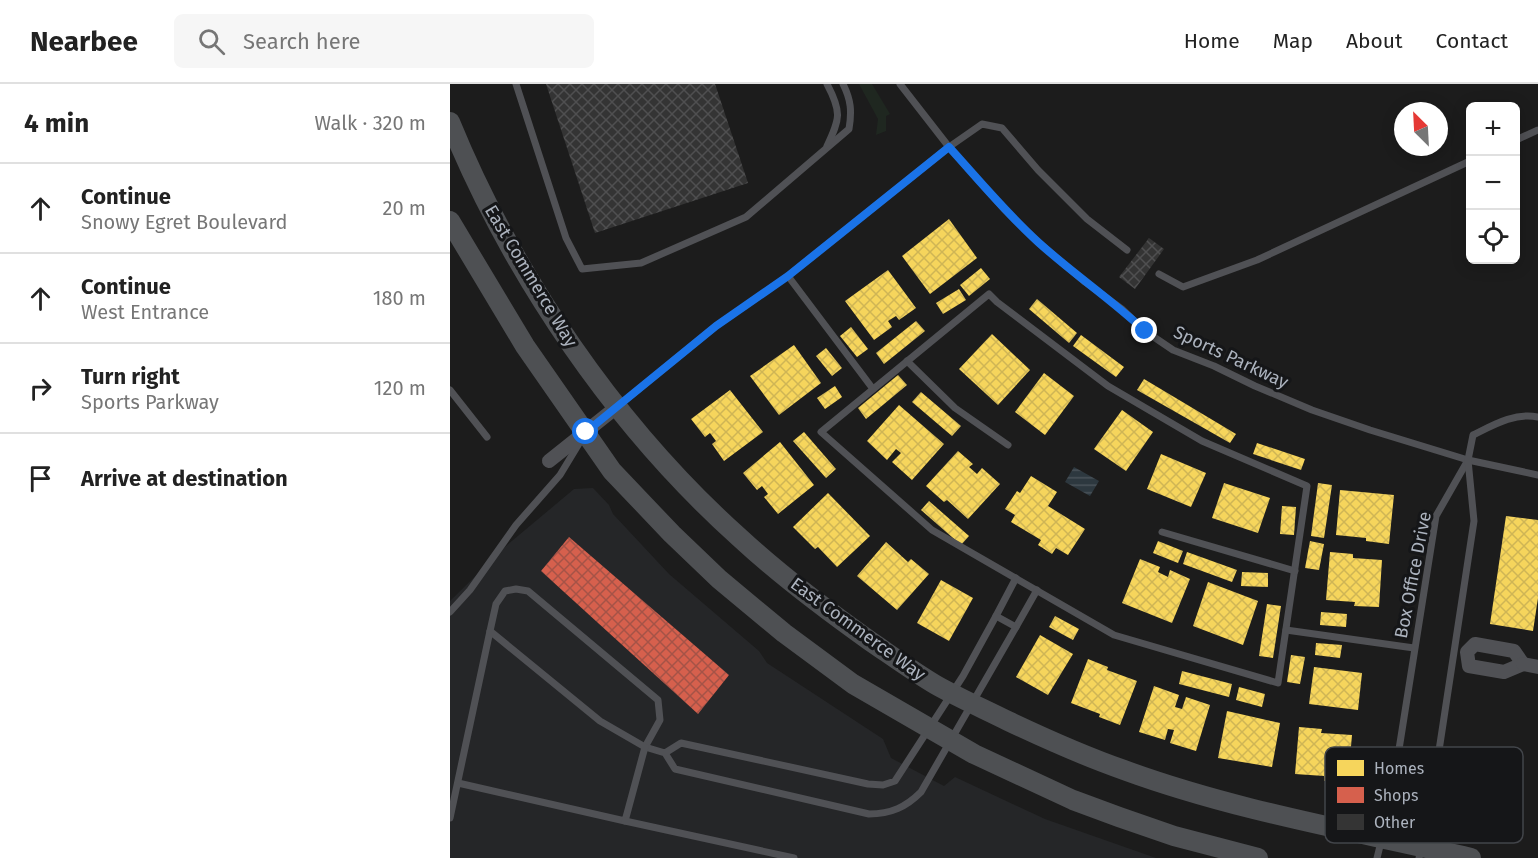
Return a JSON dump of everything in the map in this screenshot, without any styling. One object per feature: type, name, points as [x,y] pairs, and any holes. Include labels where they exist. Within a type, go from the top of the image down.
[{"type":"main road","name":"East Commerce Way","points":[[450,122],[477,185],[541,300],[575,351],[649,444],[720,520],[798,588],[928,680],[1062,746],[1168,785],[1237,806],[1325,825]]},
{"type":"main road","points":[[450,221],[525,346],[612,471],[719,579],[784,633],[854,684],[974,754],[1073,800],[1174,836],[1258,858]]},
{"type":"main road","name":"East Commerce Way","points":[[1396,843],[1420,852],[1471,858]]},
{"type":"street","points":[[549,461],[618,406]]},
{"type":"street","points":[[1523,664],[1514,651],[1475,644],[1460,651],[1469,666],[1504,672],[1523,664],[1538,667]]},
{"type":"lane","points":[[516,84],[566,238],[582,269],[641,263],[746,217],[825,152],[849,129],[852,113],[850,98],[843,84]]},
{"type":"lane","points":[[825,152],[838,124],[837,103],[827,84]]},
{"type":"lane","name":"Sports Parkway","points":[[900,84],[949,147],[1004,209],[1085,282],[1122,309],[1145,331],[1173,350],[1312,410],[1370,430],[1468,460],[1538,475]]},
{"type":"lane","points":[[618,406],[716,326],[788,276],[949,147],[982,124],[1002,128],[1038,170],[1087,219],[1126,250]]},
{"type":"lane","points":[[1520,138],[1538,129]]},
{"type":"lane","points":[[1159,274],[1183,287],[1257,260],[1466,163]]},
{"type":"lane","points":[[788,276],[873,389]]},
{"type":"lane","points":[[989,294],[1108,386],[1202,441],[1307,486],[1278,683],[1114,635],[932,530],[821,432],[873,389],[989,294]]},
{"type":"lane","points":[[907,361],[955,408],[1008,445]]},
{"type":"lane","points":[[450,390],[487,437]]},
{"type":"lane","points":[[1442,747],[1460,651],[1474,521],[1468,460],[1473,435],[1505,420],[1527,415],[1538,417]]},
{"type":"lane","points":[[450,612],[470,590],[516,525],[560,475],[586,432]]},
{"type":"lane","name":"Box Office Drive","points":[[1399,747],[1436,516],[1468,460]]},
{"type":"lane","points":[[1162,532],[1295,571]]},
{"type":"lane","points":[[665,753],[681,743],[868,784],[884,785],[895,781],[953,693],[1016,578]]},
{"type":"lane","points":[[450,818],[496,604],[505,591],[516,590],[528,591],[658,700],[660,720],[645,747],[625,821]]},
{"type":"lane","points":[[490,631],[600,721],[645,747],[665,753],[675,769],[836,807],[869,814],[883,814],[910,803],[921,792],[1037,590]]},
{"type":"lane","points":[[996,616],[1016,627]]},
{"type":"lane","points":[[1286,630],[1414,648]]},
{"type":"lane","points":[[458,783],[794,858]]},
{"type":"lane","name":"Box Office Drive","points":[[1377,858],[1381,843]]},
{"type":"shaded area","points":[[859,84],[872,84],[890,114],[886,116],[886,131],[876,135],[878,119]]},
{"type":"shaded area","points":[[1074,467],[1099,481],[1090,496],[1065,482]]},
{"type":"shaded area","points":[[593,488],[609,505],[613,514],[669,574],[759,651],[767,663],[883,739],[891,758],[944,786],[955,777],[1045,819],[1156,858],[450,858],[450,601],[506,546],[574,489]]},
{"type":"building: Homes","points":[[949,219],[977,258],[930,294],[902,256]]},
{"type":"building: Homes","points":[[981,268],[990,279],[969,296],[960,285]]},
{"type":"building: Homes","points":[[888,270],[916,308],[899,320],[896,316],[888,321],[892,327],[874,340],[845,301]]},
{"type":"building: Homes","points":[[959,289],[966,300],[943,314],[936,303]]},
{"type":"building: Homes","points":[[1037,299],[1077,333],[1069,343],[1029,309]]},
{"type":"building: Homes","points":[[916,321],[925,331],[884,364],[876,353]]},
{"type":"building: Homes","points":[[851,327],[868,349],[857,357],[840,336]]},
{"type":"building: Homes","points":[[992,334],[1030,370],[998,405],[959,369]]},
{"type":"building: Homes","points":[[1081,335],[1124,367],[1116,377],[1073,346]]},
{"type":"building: Homes","points":[[794,345],[821,383],[779,415],[750,376]]},
{"type":"building: Homes","points":[[826,348],[842,368],[832,376],[816,356]]},
{"type":"building: Homes","points":[[1044,373],[1074,396],[1045,435],[1015,412]]},
{"type":"building: Homes","points":[[898,375],[907,385],[866,419],[858,408]]},
{"type":"building: Homes","points":[[1144,379],[1236,434],[1230,443],[1137,390]]},
{"type":"building: Homes","points":[[835,386],[842,397],[825,409],[817,398]]},
{"type":"building: Homes","points":[[730,390],[763,432],[724,461],[712,444],[716,441],[710,433],[705,437],[691,419]]},
{"type":"building: Homes","points":[[921,392],[961,426],[952,436],[912,402]]},
{"type":"building: Homes","points":[[899,405],[944,444],[912,480],[892,462],[901,453],[896,449],[887,460],[867,441]]},
{"type":"building: Homes","points":[[1122,410],[1153,432],[1126,471],[1094,449]]},
{"type":"building: Homes","points":[[804,432],[836,469],[826,478],[793,441]]},
{"type":"building: Homes","points":[[780,442],[814,485],[778,514],[764,497],[768,494],[762,486],[757,490],[743,473]]},
{"type":"building: Homes","points":[[1257,443],[1305,459],[1301,470],[1253,454]]},
{"type":"building: Homes","points":[[958,451],[973,464],[969,467],[977,474],[982,468],[1000,484],[968,519],[947,500],[944,502],[926,486]]},
{"type":"building: Homes","points":[[1161,454],[1206,473],[1191,507],[1147,489]]},
{"type":"building: Homes","points":[[1031,476],[1057,492],[1048,506],[1085,529],[1068,555],[1056,548],[1052,554],[1038,545],[1041,540],[1011,522],[1015,515],[1005,509],[1017,491],[1020,493]]},
{"type":"building: Homes","points":[[1224,483],[1270,498],[1258,533],[1212,518]]},
{"type":"building: Homes","points":[[1318,483],[1332,485],[1324,538],[1311,536]]},
{"type":"building: Homes","points":[[1340,490],[1394,495],[1389,544],[1366,541],[1366,538],[1336,535]]},
{"type":"building: Homes","points":[[828,493],[870,536],[837,567],[818,547],[815,549],[793,527]]},
{"type":"building: Homes","points":[[929,501],[969,536],[961,545],[921,510]]},
{"type":"building: Homes","points":[[1282,506],[1296,507],[1294,535],[1280,534]]},
{"type":"building: Homes","points":[[1506,516],[1538,520],[1538,598],[1533,631],[1490,624]]},
{"type":"building: Homes","points":[[1158,541],[1183,551],[1178,563],[1153,553]]},
{"type":"building: Homes","points":[[1310,541],[1324,544],[1319,570],[1305,568]]},
{"type":"building: Homes","points":[[886,542],[908,562],[911,559],[929,574],[897,610],[857,576]]},
{"type":"building: Homes","points":[[1187,552],[1237,570],[1232,582],[1183,564]]},
{"type":"building: Homes","points":[[1330,552],[1353,554],[1353,558],[1382,560],[1379,607],[1354,606],[1355,602],[1326,600]]},
{"type":"building: Homes","points":[[1140,559],[1160,567],[1158,572],[1168,577],[1170,570],[1190,579],[1172,623],[1122,603]]},
{"type":"building: Homes","points":[[1242,572],[1268,573],[1268,587],[1241,586]]},
{"type":"building: Homes","points":[[941,580],[973,598],[949,641],[917,623]]},
{"type":"building: Homes","points":[[1208,582],[1258,601],[1243,645],[1193,626]]},
{"type":"building: Homes","points":[[1267,604],[1281,606],[1273,658],[1259,656]]},
{"type":"building: Homes","points":[[1321,612],[1347,614],[1346,627],[1320,625]]},
{"type":"building: Homes","points":[[1055,616],[1079,629],[1073,640],[1049,627]]},
{"type":"building: Homes","points":[[1040,635],[1073,654],[1048,695],[1016,677]]},
{"type":"building: Homes","points":[[1316,643],[1342,645],[1340,658],[1315,655]]},
{"type":"building: Homes","points":[[1291,655],[1305,657],[1300,684],[1287,682]]},
{"type":"building: Homes","points":[[1088,659],[1108,667],[1107,670],[1137,681],[1120,725],[1099,717],[1100,714],[1071,703]]},
{"type":"building: Homes","points":[[1314,667],[1362,673],[1358,710],[1309,704]]},
{"type":"building: Homes","points":[[1182,671],[1232,684],[1229,697],[1179,684]]},
{"type":"building: Homes","points":[[1154,686],[1179,695],[1175,707],[1182,709],[1186,697],[1210,705],[1196,751],[1170,743],[1174,730],[1168,729],[1165,740],[1139,732]]},
{"type":"building: Homes","points":[[1239,687],[1265,694],[1262,707],[1236,700]]},
{"type":"building: Homes","points":[[1227,711],[1280,723],[1272,767],[1218,758]]},
{"type":"building: Homes","points":[[1299,727],[1322,729],[1321,733],[1352,735],[1351,747],[1325,747],[1325,781],[1324,776],[1295,774]]},
{"type":"building: Shops","points":[[569,537],[729,675],[698,714],[541,571]]},
{"type":"building: Other","points":[[546,84],[715,84],[748,183],[595,233]]},
{"type":"building: Other","points":[[1149,238],[1164,249],[1135,289],[1119,277]]},
{"type":"route","points":[[586,432],[716,326],[788,276],[949,147],[1004,209],[1038,242],[1085,282],[1122,309],[1145,331]]}]
